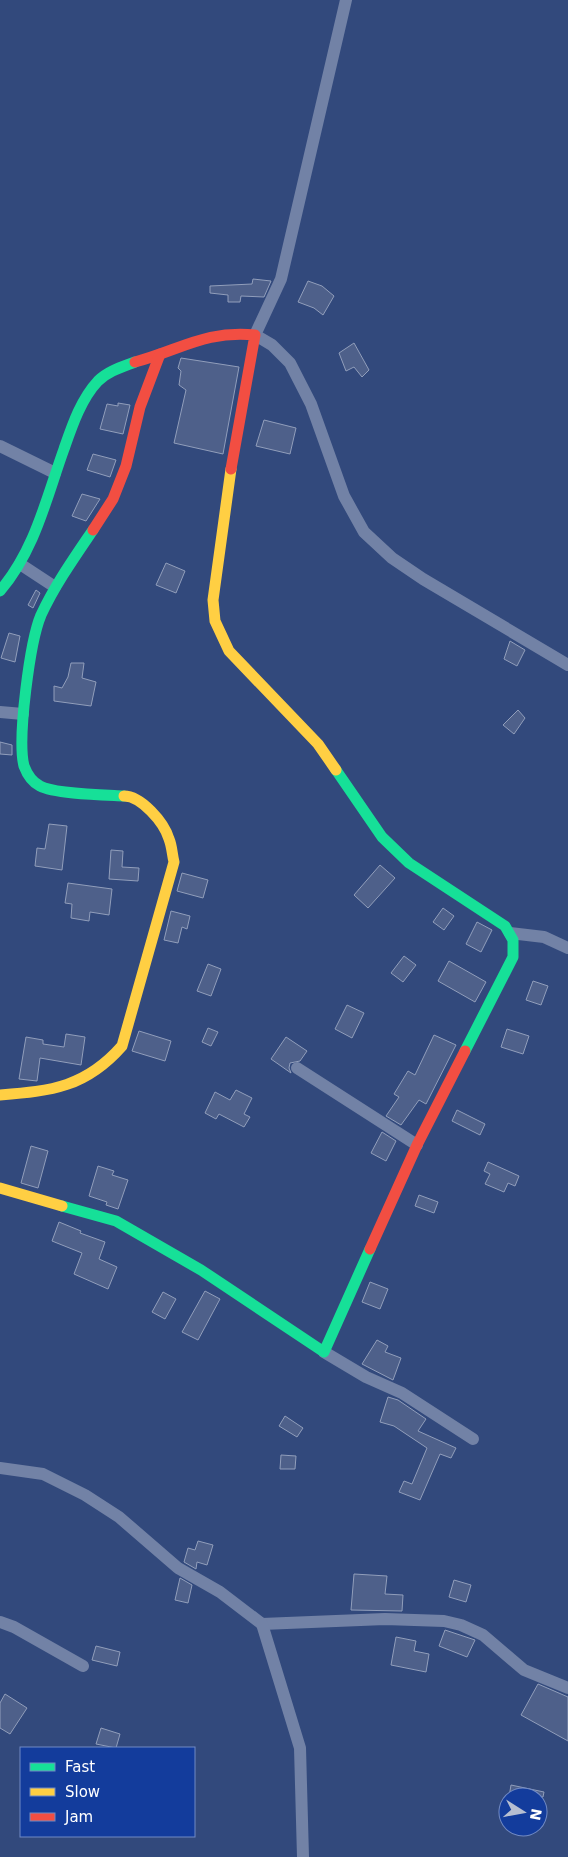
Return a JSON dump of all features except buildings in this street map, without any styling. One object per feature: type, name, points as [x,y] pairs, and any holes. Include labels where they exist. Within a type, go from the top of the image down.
[{"type":"street","points":[[324,1352],[416,1145],[513,957],[514,942],[505,926],[409,863],[382,837],[318,744],[229,651],[215,621],[213,600],[226,500],[255,335],[281,279],[346,0]]},
{"type":"street","points":[[0,591],[20,564],[45,507],[51,471],[93,388],[108,373],[207,335],[231,331],[255,335],[272,345],[290,363],[311,404],[344,496],[364,532],[392,558],[423,579],[568,665]]},
{"type":"street","points":[[0,1094],[68,1087],[91,1075],[112,1059],[122,1046],[174,862],[168,837],[162,826],[143,802],[132,796],[92,796],[53,790],[32,781],[24,765],[24,714],[32,652],[40,617],[55,587],[113,499],[126,466],[140,407],[160,354]]},
{"type":"street","points":[[0,446],[51,471]]},
{"type":"street","points":[[20,564],[55,587]]},
{"type":"street","points":[[0,712],[24,714]]},
{"type":"street","points":[[510,933],[544,937],[568,948]]},
{"type":"street","points":[[296,1068],[416,1145]]},
{"type":"street","points":[[0,1188],[116,1221],[201,1270],[324,1352],[366,1377],[407,1396],[473,1439]]},
{"type":"street","points":[[0,1468],[42,1474],[85,1495],[119,1517],[178,1568],[220,1592],[262,1624],[300,1748],[303,1857]]},
{"type":"street","points":[[262,1624],[385,1619],[444,1621],[461,1625],[483,1635],[524,1670],[568,1688]]},
{"type":"street","points":[[0,1622],[14,1627],[83,1666]]},
{"type":"traffic: fast","points":[[0,591],[22,559],[31,541],[70,431],[87,396],[98,381],[106,375],[135,362]]},
{"type":"traffic: fast","points":[[93,530],[52,593],[41,615],[29,667],[23,713],[22,753],[24,766],[32,780],[47,789],[93,795],[124,796]]},
{"type":"traffic: fast","points":[[336,770],[382,837],[409,863],[505,926],[513,940],[513,957],[465,1051]]},
{"type":"traffic: fast","points":[[62,1206],[116,1221],[201,1270],[324,1352],[370,1249]]},
{"type":"traffic: slow","points":[[231,469],[213,600],[215,621],[229,651],[318,744],[336,770]]},
{"type":"traffic: slow","points":[[0,1095],[52,1089],[67,1084],[95,1070],[109,1060],[122,1046],[174,862],[171,844],[157,818],[138,800],[124,796]]},
{"type":"traffic: slow","points":[[0,1188],[62,1206]]},
{"type":"traffic: jam","points":[[135,362],[207,338],[222,335],[255,335],[231,469]]},
{"type":"traffic: jam","points":[[93,530],[113,499],[126,466],[140,407],[160,354]]},
{"type":"traffic: jam","points":[[370,1249],[417,1145],[465,1051]]}]
